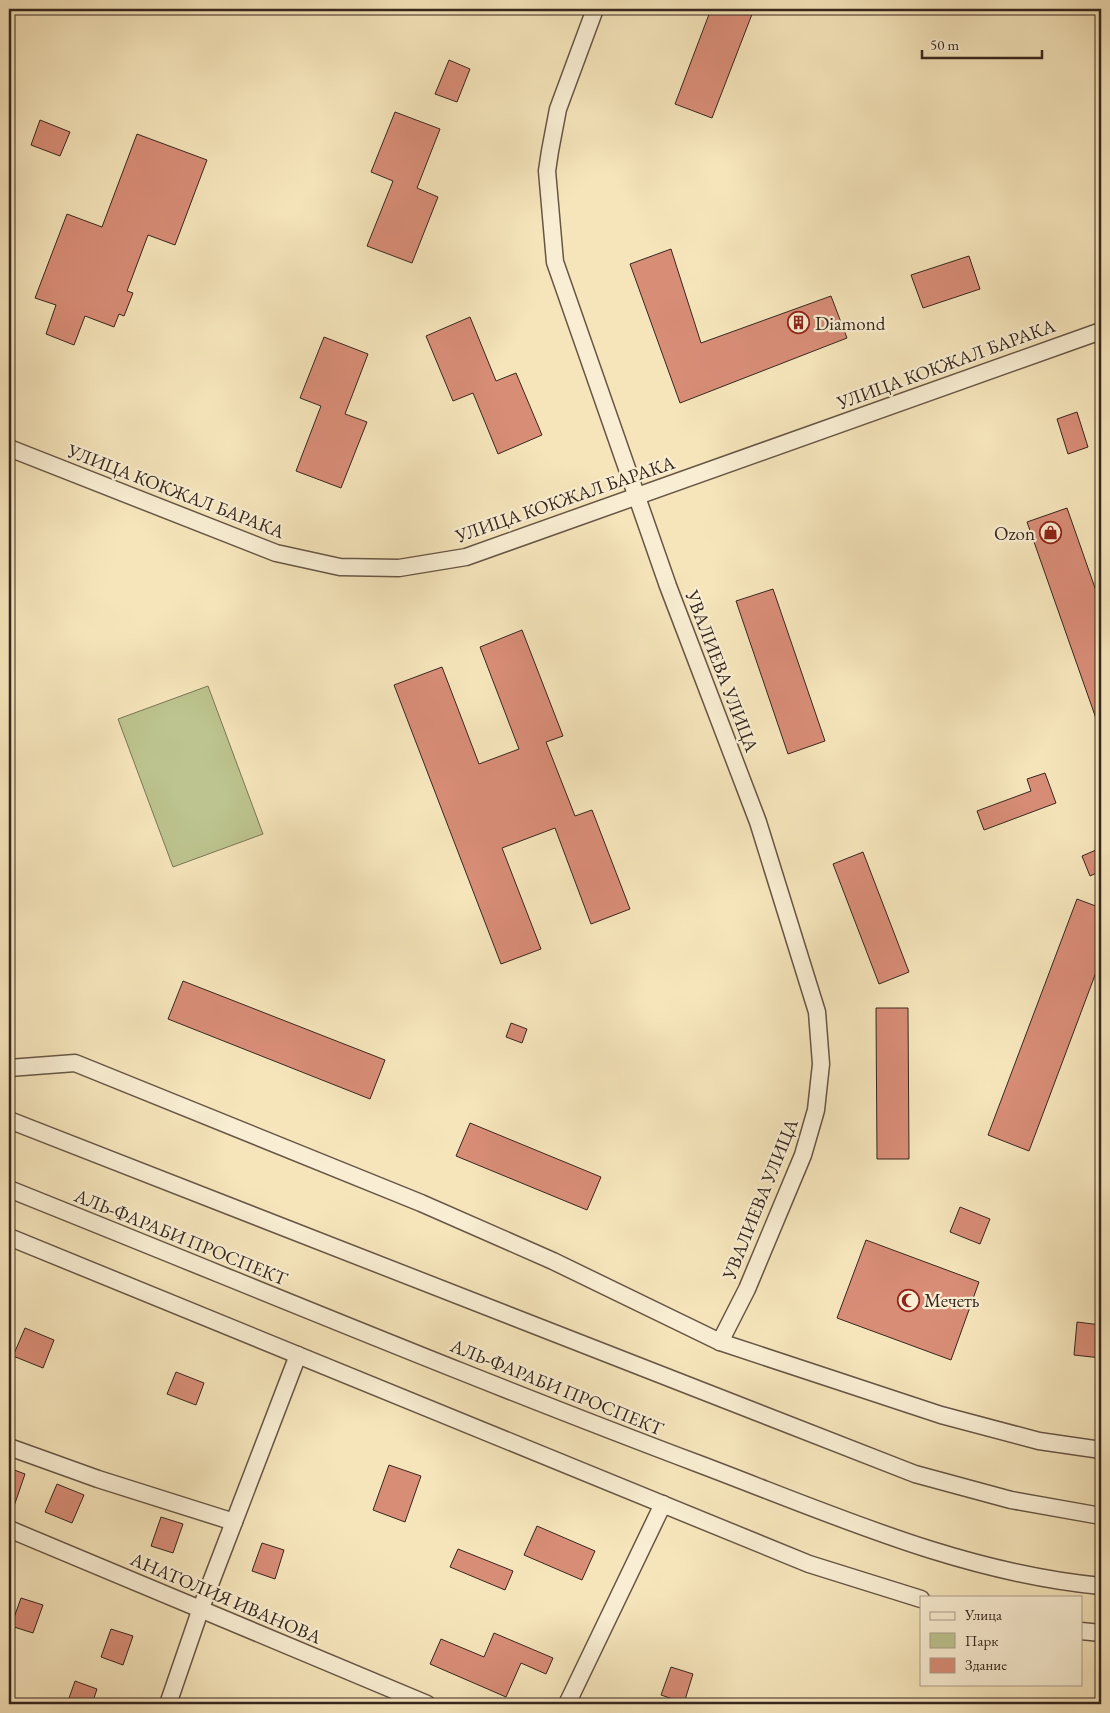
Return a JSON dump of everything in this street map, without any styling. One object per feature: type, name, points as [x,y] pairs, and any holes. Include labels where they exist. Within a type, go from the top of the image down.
[{"type":"street","name":"УВАЛИЕВА УЛИЦА","points":[[595,9],[558,109],[547,171],[555,262],[668,586],[758,822],[817,1012],[822,1064],[816,1110],[803,1155],[747,1289],[720,1342]]},
{"type":"street","name":"УЛИЦА КОКЖАЛ БАРАКА","points":[[9,448],[276,553],[340,567],[399,568],[466,556],[1101,331]]},
{"type":"street","points":[[9,1068],[75,1063],[421,1203],[554,1261],[720,1342],[941,1415],[1039,1441],[1101,1450]]},
{"type":"street","points":[[9,1120],[915,1474],[1011,1500],[1101,1516]]},
{"type":"street","name":"АЛЬ-ФАРАБИ ПРОСПЕКТ","points":[[9,1189],[626,1436],[909,1543],[1009,1571],[1101,1586]]},
{"type":"street","points":[[9,1237],[809,1564],[920,1599]]},
{"type":"street","points":[[168,1704],[201,1608],[298,1355]]},
{"type":"street","points":[[9,1447],[98,1479],[234,1522]]},
{"type":"street","points":[[567,1704],[663,1504]]},
{"type":"street","name":"АНАТОЛИЯ ИВАНОВА","points":[[9,1529],[427,1704]]},
{"type":"street","points":[[1082,1631],[1101,1633]]},
{"type":"green space","points":[[208,686],[263,834],[173,867],[118,719]]},
{"type":"building","points":[[711,9],[754,9],[712,118],[675,104]]},
{"type":"building","points":[[449,60],[470,69],[457,102],[435,94]]},
{"type":"building","points":[[395,112],[440,129],[417,188],[438,197],[412,263],[367,246],[393,181],[371,172]]},
{"type":"building","points":[[40,120],[70,132],[60,156],[31,145]]},
{"type":"building","points":[[137,134],[207,160],[175,245],[148,235],[127,291],[133,293],[124,316],[119,314],[114,327],[85,316],[74,345],[46,334],[56,305],[35,298],[67,214],[102,227]]},
{"type":"building","name":"Diamond","points":[[671,249],[701,343],[831,296],[847,338],[680,403],[630,264]]},
{"type":"building","points":[[969,256],[980,289],[923,308],[911,275]]},
{"type":"building","points":[[470,317],[496,381],[516,373],[542,435],[498,454],[473,393],[453,401],[426,336]]},
{"type":"building","points":[[324,337],[368,354],[345,414],[367,422],[341,488],[296,471],[321,406],[300,398]]},
{"type":"building","points":[[1077,412],[1088,447],[1068,454],[1057,419]]},
{"type":"building","points":[[1067,508],[1101,605],[1101,727],[1099,727],[1027,522]]},
{"type":"building","points":[[773,589],[825,741],[788,754],[736,601]]},
{"type":"building","points":[[522,630],[563,736],[546,742],[575,816],[592,810],[630,909],[591,924],[555,828],[502,848],[541,949],[501,964],[394,685],[442,667],[479,764],[519,749],[480,647]]},
{"type":"building","points":[[1045,773],[1056,803],[984,830],[977,811],[1031,791],[1027,779]]},
{"type":"building","points":[[1096,850],[1101,862],[1101,871],[1090,876],[1082,856]]},
{"type":"building","points":[[863,852],[909,972],[879,984],[833,864]]},
{"type":"building","points":[[1077,899],[1101,908],[1101,959],[1029,1151],[988,1135]]},
{"type":"building","points":[[183,981],[385,1060],[370,1099],[168,1019]]},
{"type":"building","points":[[876,1008],[908,1008],[909,1159],[877,1159]]},
{"type":"building","points":[[511,1023],[527,1029],[522,1043],[506,1037]]},
{"type":"building","points":[[470,1123],[601,1177],[587,1210],[456,1156]]},
{"type":"building","points":[[960,1207],[990,1219],[980,1244],[950,1232]]},
{"type":"building","name":"Мечеть","points":[[866,1240],[979,1282],[951,1360],[837,1318]]},
{"type":"building","points":[[1077,1322],[1101,1325],[1101,1358],[1074,1355]]},
{"type":"building","points":[[25,1328],[54,1340],[43,1368],[13,1356]]},
{"type":"building","points":[[176,1372],[204,1383],[196,1405],[167,1394]]},
{"type":"building","points":[[389,1465],[421,1476],[405,1522],[373,1510]]},
{"type":"building","points":[[9,1468],[25,1474],[11,1515],[9,1515]]},
{"type":"building","points":[[57,1484],[84,1495],[72,1523],[45,1512]]},
{"type":"building","points":[[161,1517],[183,1524],[173,1553],[151,1546]]},
{"type":"building","points":[[537,1526],[595,1551],[582,1580],[524,1555]]},
{"type":"building","points":[[262,1543],[284,1550],[275,1579],[252,1571]]},
{"type":"building","points":[[458,1549],[513,1571],[505,1590],[450,1567]]},
{"type":"building","points":[[21,1598],[43,1605],[33,1633],[11,1626]]},
{"type":"building","points":[[111,1629],[133,1636],[123,1665],[101,1657]]},
{"type":"building","points":[[494,1633],[553,1658],[546,1674],[521,1663],[506,1697],[430,1664],[441,1639],[484,1657]]},
{"type":"building","points":[[671,1667],[693,1674],[684,1703],[661,1695]]},
{"type":"building","points":[[75,1681],[97,1689],[92,1704],[67,1704]]},
{"type":"place","name":"Diamond","points":[[799,323]]},
{"type":"place","name":"Ozon","points":[[1051,533]]},
{"type":"place","name":"Мечеть","points":[[908,1300]]}]
